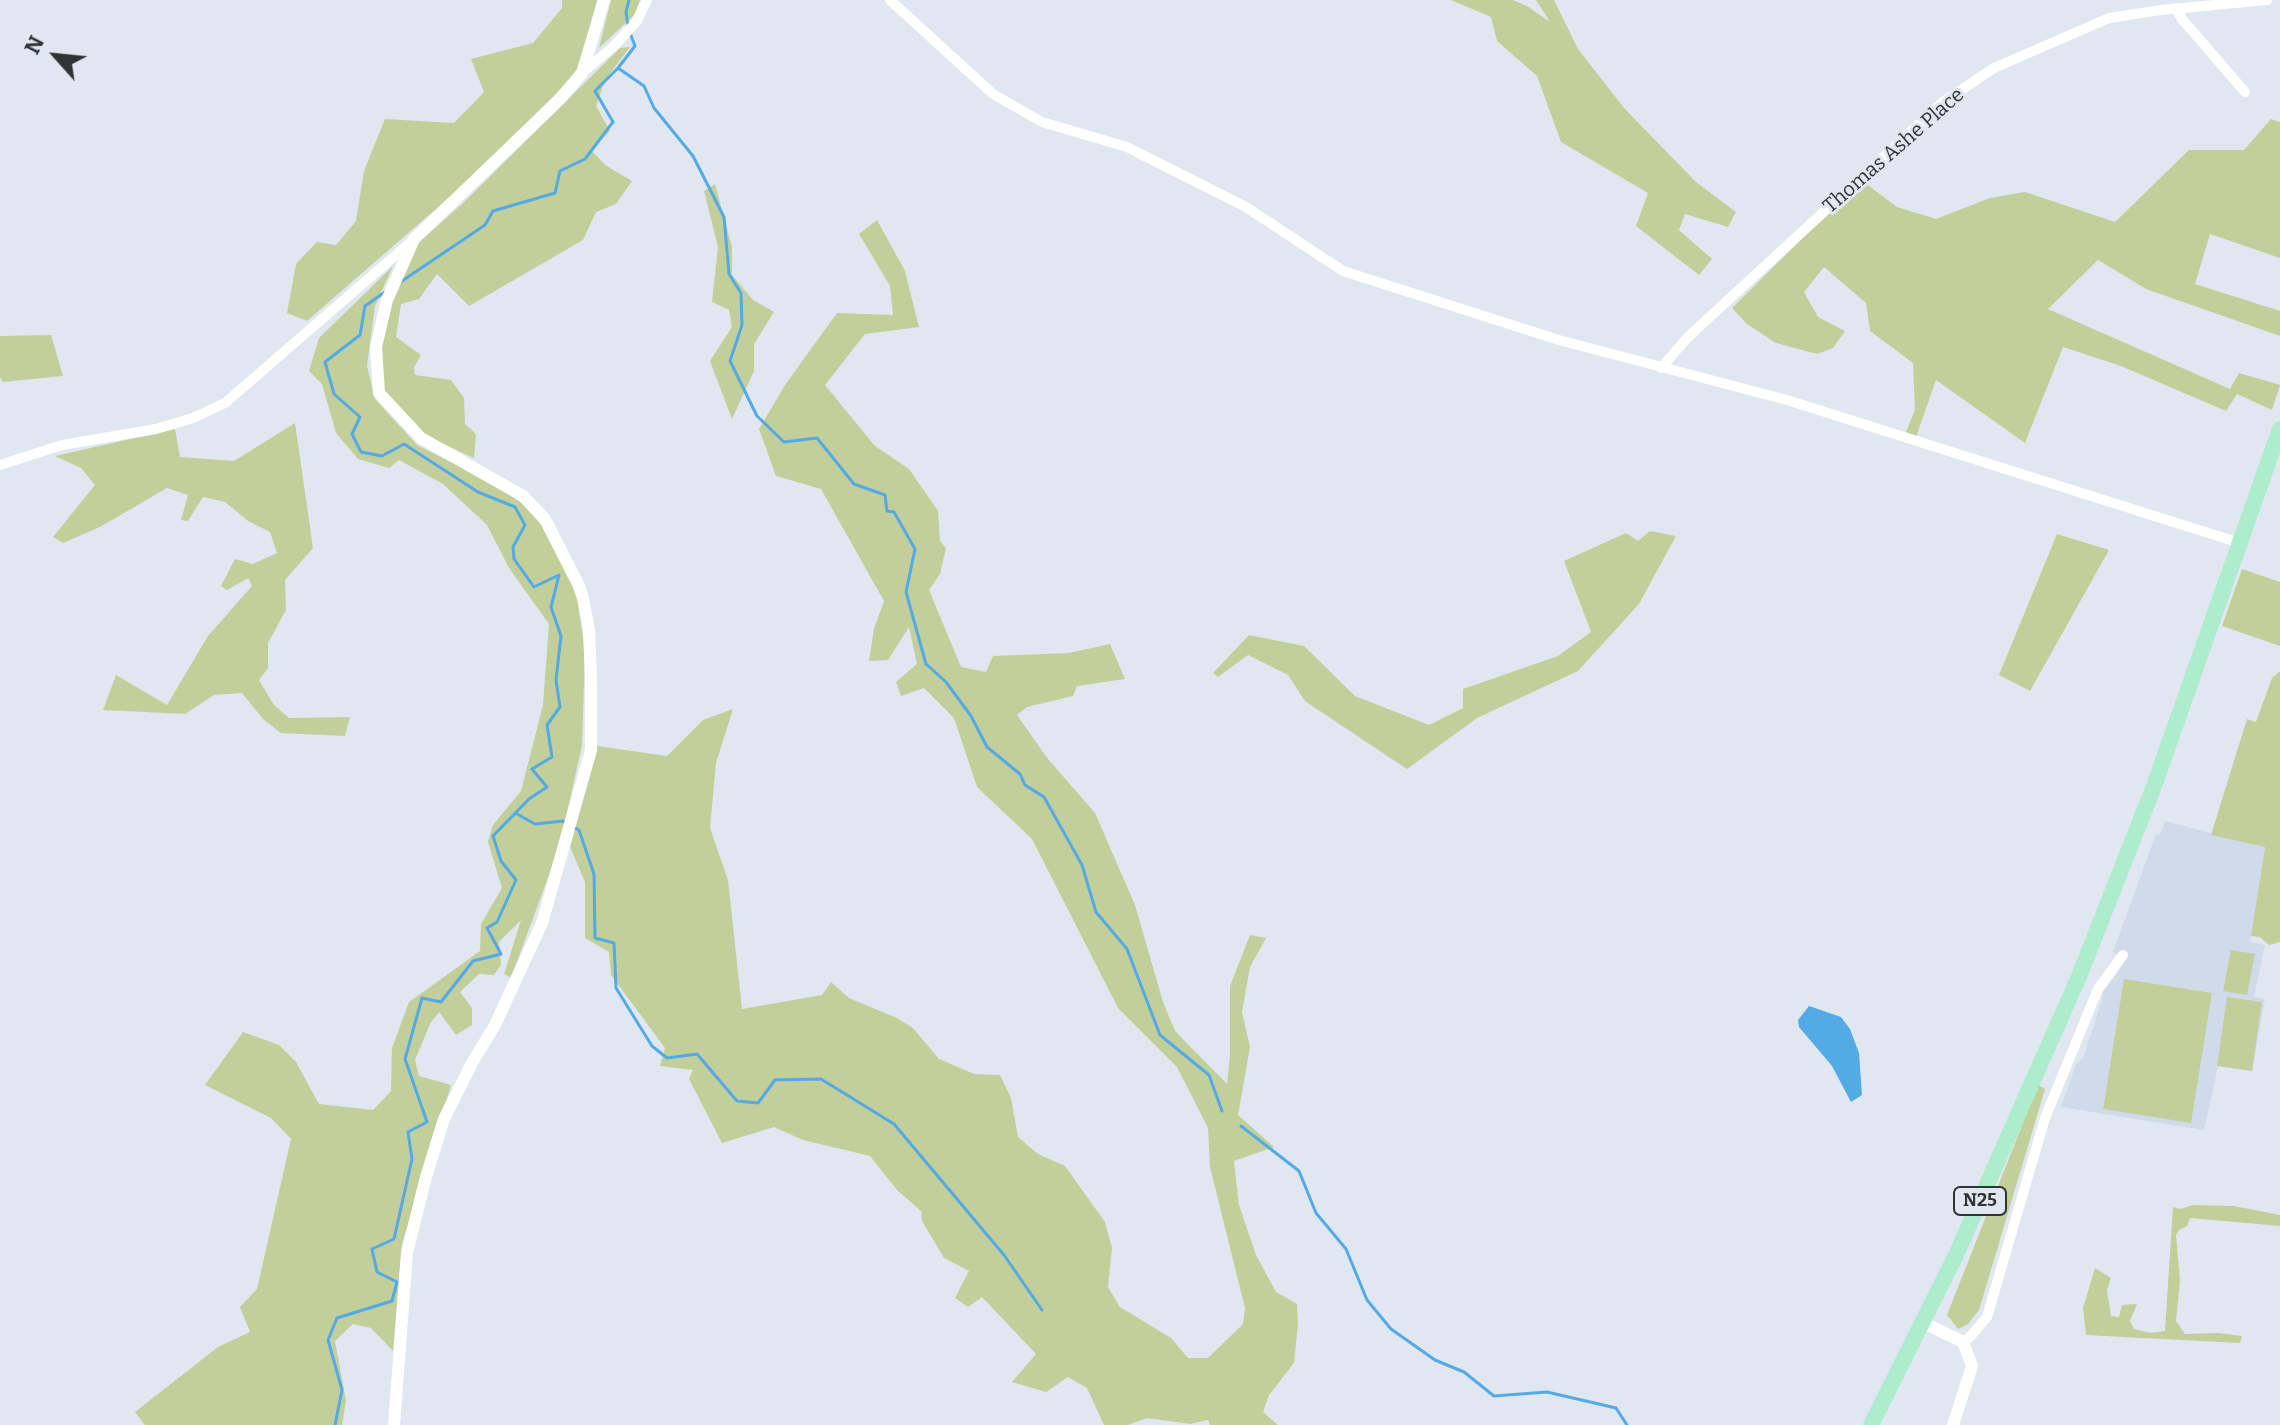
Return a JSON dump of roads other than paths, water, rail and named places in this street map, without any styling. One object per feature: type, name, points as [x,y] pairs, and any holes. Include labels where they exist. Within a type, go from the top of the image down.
[{"type":"highway","name":"N25","points":[[1871,1425],[1924,1323],[2046,1056],[2103,919],[2154,786],[2280,429]]},
{"type":"street","points":[[582,73],[604,0]]},
{"type":"street","points":[[0,465],[62,445],[156,429],[193,418],[225,403],[461,197],[560,99],[582,73],[614,46],[637,21],[647,0]]},
{"type":"street","points":[[890,0],[993,94],[1042,122],[1118,144],[1246,207],[1343,271],[1559,340],[1787,400],[2240,543]]},
{"type":"street","name":"Thomas Ashe Place","points":[[1661,368],[1688,337],[1943,102],[1994,68],[2109,18],[2267,0]]},
{"type":"street","points":[[2176,8],[2245,92]]},
{"type":"street","points":[[394,1425],[407,1253],[426,1177],[444,1119],[501,1013],[542,923],[591,750],[589,630],[578,584],[545,519],[523,496],[421,438],[379,393],[376,347],[387,300],[414,239]]},
{"type":"street","points":[[1963,1342],[1987,1317],[2045,1118],[2098,989],[2123,955]]},
{"type":"street","points":[[1924,1323],[1963,1342],[1972,1366],[1953,1425]]},
{"type":"water","points":[[1809,1006],[1841,1017],[1850,1029],[1859,1053],[1862,1095],[1851,1102],[1832,1066],[1799,1027],[1798,1020]]},
{"type":"waterway","points":[[628,26],[626,12],[629,0]]},
{"type":"waterway","points":[[402,281],[485,225],[493,211],[555,193],[560,171],[585,159],[613,122],[595,91],[635,46],[630,33]]},
{"type":"waterway","points":[[618,68],[644,86],[654,108],[693,156],[724,217],[729,274],[741,293],[742,325],[730,361],[757,416],[784,442],[817,438],[854,484],[885,495],[887,511],[894,512],[915,549],[906,592],[926,664],[946,682],[971,716],[987,747],[1020,774],[1025,785],[1044,797],[1082,865],[1096,912],[1127,949],[1160,1035],[1209,1075],[1222,1111]]},
{"type":"waterway","points":[[335,1425],[342,1390],[328,1340],[337,1318],[392,1301],[397,1282],[377,1272],[372,1249],[394,1239],[412,1159],[408,1132],[427,1122],[405,1059],[422,998],[441,1002],[473,961],[501,954],[487,928],[497,922],[516,880],[501,861],[493,836],[529,799],[547,787],[532,769],[552,757],[547,725],[560,707],[556,680],[561,636],[551,607],[559,575],[534,587],[514,559],[513,547],[525,525],[515,507],[478,492],[404,444],[382,456],[361,452],[352,434],[360,417],[334,394],[325,362],[360,335],[365,306],[385,292]]},
{"type":"waterway","points":[[517,814],[535,824],[566,823]]},
{"type":"waterway","points":[[573,827],[579,830],[594,874],[595,938],[614,943],[616,988],[652,1046],[667,1058],[697,1054],[737,1101],[758,1103],[775,1080],[821,1079],[894,1124],[1004,1255],[1042,1310]]},
{"type":"waterway","points":[[1241,1126],[1299,1171],[1316,1213],[1346,1249],[1367,1300],[1391,1329],[1435,1360],[1464,1372],[1494,1396],[1547,1392],[1616,1408],[1627,1425]]}]
